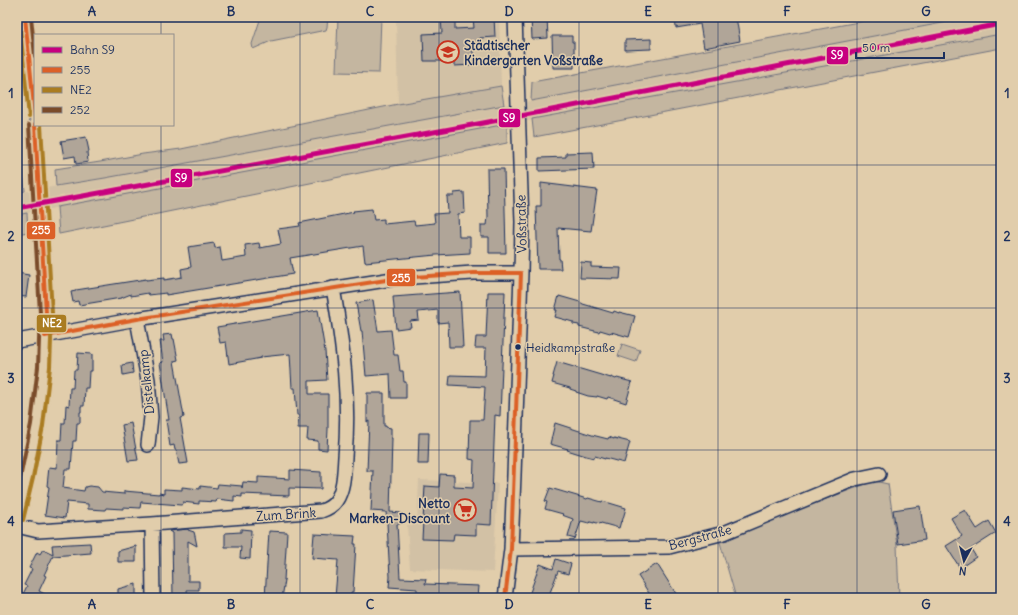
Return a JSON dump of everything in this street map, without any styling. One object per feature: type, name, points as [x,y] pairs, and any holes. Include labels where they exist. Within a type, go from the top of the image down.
[{"type":"street","points":[[25,17],[34,99]]},
{"type":"street","name":"Voßstraße","points":[[505,598],[511,549],[522,222],[515,17]]},
{"type":"street","points":[[17,520],[28,477],[37,425],[44,367],[46,313],[36,126]]},
{"type":"street","points":[[17,340],[138,319],[399,278],[473,273],[521,273]]},
{"type":"street","name":"Zum Brink","points":[[17,526],[38,531],[152,524],[321,511],[332,506],[336,501],[343,480],[347,412],[343,346],[333,288]]},
{"type":"street","name":"Distelkamp","points":[[138,319],[148,380],[151,417],[148,445]]},
{"type":"street","name":"Bergstraße","points":[[511,549],[668,547],[724,533],[855,479],[879,474]]},
{"type":"street","points":[[152,524],[153,598]]},
{"type":"shaded area","points":[[261,17],[328,17],[326,30],[271,41],[253,49],[252,44]]},
{"type":"shaded area","points":[[338,17],[381,17],[379,73],[336,72]]},
{"type":"shaded area","name":"Städtischer Kindergarten Voßstraße","points":[[396,17],[499,17],[501,86],[398,104]]},
{"type":"shaded area","points":[[886,17],[974,17],[531,101],[532,82]]},
{"type":"shaded area","points":[[974,17],[1001,17],[1001,34],[17,215],[17,193],[531,101]]},
{"type":"shaded area","points":[[1001,34],[1001,48],[534,137],[532,119]]},
{"type":"shaded area","points":[[501,86],[504,105],[56,186],[55,169],[181,149],[398,104]]},
{"type":"shaded area","points":[[507,124],[507,143],[59,234],[57,207]]},
{"type":"shaded area","points":[[23,172],[25,191],[17,193],[17,173]]},
{"type":"shaded area","points":[[27,213],[28,232],[17,234],[17,215]]},
{"type":"shaded area","points":[[622,344],[640,350],[636,362],[618,356]]},
{"type":"shaded area","points":[[419,480],[498,483],[493,572],[410,569],[407,525],[417,525]]},
{"type":"shaded area","points":[[874,481],[888,484],[897,545],[899,598],[736,598],[719,539]]},
{"type":"building","points":[[441,17],[455,17],[455,29],[474,28],[473,17],[494,17],[495,37],[480,38],[480,48],[473,48],[473,65],[454,66],[454,61],[424,61],[423,34],[442,33]]},
{"type":"building","points":[[531,17],[547,17],[548,38],[532,39]]},
{"type":"building","points":[[675,17],[708,17],[708,21],[736,17],[740,41],[704,48],[700,24],[676,28]]},
{"type":"building","points":[[552,36],[572,36],[572,42],[574,42],[574,68],[553,68]]},
{"type":"building","points":[[651,39],[651,49],[625,50],[625,40]]},
{"type":"building","points":[[86,137],[89,151],[87,152],[88,162],[76,164],[75,156],[64,158],[61,141]]},
{"type":"building","points":[[593,152],[594,169],[539,171],[539,158],[566,157],[566,153]]},
{"type":"building","points":[[487,169],[504,169],[506,253],[489,253],[489,237],[481,237],[481,225],[487,225],[488,217]]},
{"type":"building","points":[[541,183],[597,190],[591,231],[558,228],[559,259],[561,269],[538,269],[536,206],[541,206]]},
{"type":"building","points":[[464,192],[465,213],[458,214],[459,237],[470,237],[470,253],[365,262],[363,246],[290,258],[293,274],[166,295],[166,293],[149,295],[148,293],[131,296],[131,294],[121,298],[79,305],[78,301],[73,302],[71,292],[76,290],[146,279],[164,278],[164,280],[182,277],[181,269],[191,267],[188,247],[214,243],[215,248],[220,247],[222,261],[246,257],[245,245],[259,243],[260,248],[281,244],[278,229],[300,226],[299,223],[354,212],[353,211],[372,209],[374,220],[384,219],[384,224],[414,221],[415,225],[435,223],[434,214],[448,213],[447,196],[454,196],[454,193]]},
{"type":"building","points":[[581,262],[591,263],[591,267],[621,268],[620,279],[580,278]]},
{"type":"building","points":[[17,273],[29,275],[26,297],[17,296]]},
{"type":"building","points":[[460,292],[463,347],[449,347],[448,322],[438,323],[438,310],[418,312],[419,320],[410,321],[411,327],[396,329],[393,297]]},
{"type":"building","points":[[488,292],[505,292],[500,416],[495,415],[491,525],[476,524],[476,535],[454,534],[453,540],[422,539],[425,486],[439,487],[440,474],[454,475],[454,487],[473,488],[474,460],[469,459],[470,420],[483,420],[485,387],[449,385],[450,375],[485,376],[486,348],[475,348],[476,337],[486,337]]},
{"type":"building","points":[[559,296],[613,313],[614,311],[635,316],[629,337],[611,332],[600,330],[599,332],[579,327],[579,325],[573,324],[573,322],[555,317],[557,310],[555,310]]},
{"type":"building","points":[[373,300],[378,331],[391,330],[394,355],[398,355],[400,371],[403,371],[404,382],[406,382],[406,398],[391,398],[390,374],[366,376],[362,331],[356,303]]},
{"type":"building","points":[[318,310],[325,351],[327,380],[309,381],[309,394],[328,394],[327,450],[318,449],[318,441],[307,440],[308,428],[298,428],[299,415],[297,415],[295,388],[292,388],[290,354],[261,357],[229,364],[226,342],[220,343],[217,327]]},
{"type":"building","points":[[172,334],[178,360],[174,361],[184,417],[180,418],[188,463],[179,464],[174,445],[170,446],[166,420],[169,420],[160,363],[163,362],[160,341],[164,341],[163,335]]},
{"type":"building","points":[[78,353],[92,354],[92,371],[89,371],[88,388],[85,388],[84,406],[81,406],[80,412],[80,423],[77,423],[76,441],[73,441],[71,469],[65,469],[63,488],[84,491],[85,487],[89,486],[98,487],[102,492],[124,494],[124,491],[164,494],[164,489],[182,490],[182,487],[200,489],[200,486],[217,488],[218,484],[242,486],[242,488],[243,482],[258,483],[258,477],[290,479],[290,470],[321,472],[321,489],[289,488],[289,496],[242,494],[242,497],[234,496],[234,501],[217,499],[216,502],[199,501],[199,504],[183,502],[181,505],[141,502],[140,508],[123,507],[123,509],[106,508],[105,510],[88,509],[88,504],[67,502],[65,518],[45,515],[49,487],[47,486],[49,467],[57,468],[58,440],[61,440],[62,423],[65,423],[66,405],[69,406],[70,388],[73,388],[74,370],[77,370]]},
{"type":"building","points":[[557,362],[611,378],[632,382],[626,403],[608,397],[607,399],[597,396],[588,396],[576,392],[570,388],[552,383]]},
{"type":"building","points":[[132,363],[133,373],[123,375],[122,365]]},
{"type":"building","points":[[367,393],[384,393],[384,426],[391,428],[390,512],[401,513],[400,524],[397,524],[400,578],[426,579],[425,584],[479,586],[478,598],[417,598],[417,589],[389,587],[390,577],[386,512],[371,511],[373,471],[367,471],[369,421],[367,422]]},
{"type":"building","points":[[131,423],[138,460],[128,461],[122,425]]},
{"type":"building","points":[[555,423],[592,435],[630,442],[624,463],[595,456],[594,458],[586,456],[550,444]]},
{"type":"building","points":[[419,433],[429,433],[428,464],[418,464]]},
{"type":"building","points":[[550,488],[587,499],[602,501],[626,508],[619,528],[601,523],[581,521],[575,539],[568,537],[573,519],[562,515],[563,514],[545,509],[547,502],[545,501]]},
{"type":"building","points":[[920,506],[925,540],[898,544],[893,510]]},
{"type":"building","points":[[965,510],[977,529],[989,521],[996,533],[971,549],[976,557],[960,568],[946,546],[962,536],[951,518]]},
{"type":"building","points":[[188,529],[194,532],[197,546],[188,541],[188,581],[199,581],[199,590],[187,590],[188,598],[173,598],[172,533],[169,531]]},
{"type":"building","points":[[241,529],[251,530],[250,559],[240,558],[241,547],[225,547],[225,533],[241,532]]},
{"type":"building","points":[[269,531],[287,532],[285,580],[282,598],[265,598]]},
{"type":"building","points":[[314,534],[355,536],[354,544],[356,544],[353,592],[351,592],[351,598],[335,598],[338,560],[312,558]]},
{"type":"building","points":[[90,543],[91,553],[53,556],[44,575],[46,576],[39,591],[52,598],[21,598],[27,586],[24,585],[32,569],[29,568],[37,552],[40,554],[43,549],[53,554],[52,545]]},
{"type":"building","points":[[136,546],[136,562],[118,562],[118,551]]},
{"type":"building","points":[[556,559],[571,564],[568,574],[558,571],[548,598],[528,598],[540,564],[553,569]]},
{"type":"building","points":[[657,564],[679,598],[652,598],[638,576]]},
{"type":"building","points":[[136,584],[136,598],[118,598],[118,589]]},
{"type":"rail line","name":"S9","points":[[17,208],[483,123],[1001,24]]},
{"type":"transit line","name":"255","points":[[25,17],[34,106]]},
{"type":"transit line","name":"252","points":[[31,17],[34,46]]},
{"type":"transit line","name":"NE2","points":[[19,18],[29,117]]},
{"type":"transit line","name":"252","points":[[17,493],[31,424],[38,367],[40,313],[29,125]]},
{"type":"transit line","name":"255","points":[[35,126],[46,313],[45,336]]},
{"type":"transit line","name":"NE2","points":[[23,520],[43,426],[50,367],[52,313],[41,126]]},
{"type":"transit line","name":"255","points":[[45,336],[137,319],[399,278],[473,273],[521,273]]},
{"type":"transit line","name":"255","points":[[505,598],[511,549],[521,273]]},
{"type":"place","name":"Städtischer Kindergarten Voßstraße","points":[[448,52]]},
{"type":"place","name":"Heidkampstraße","points":[[518,347]]},
{"type":"place","name":"Netto Marken-Discount","points":[[465,510]]}]
